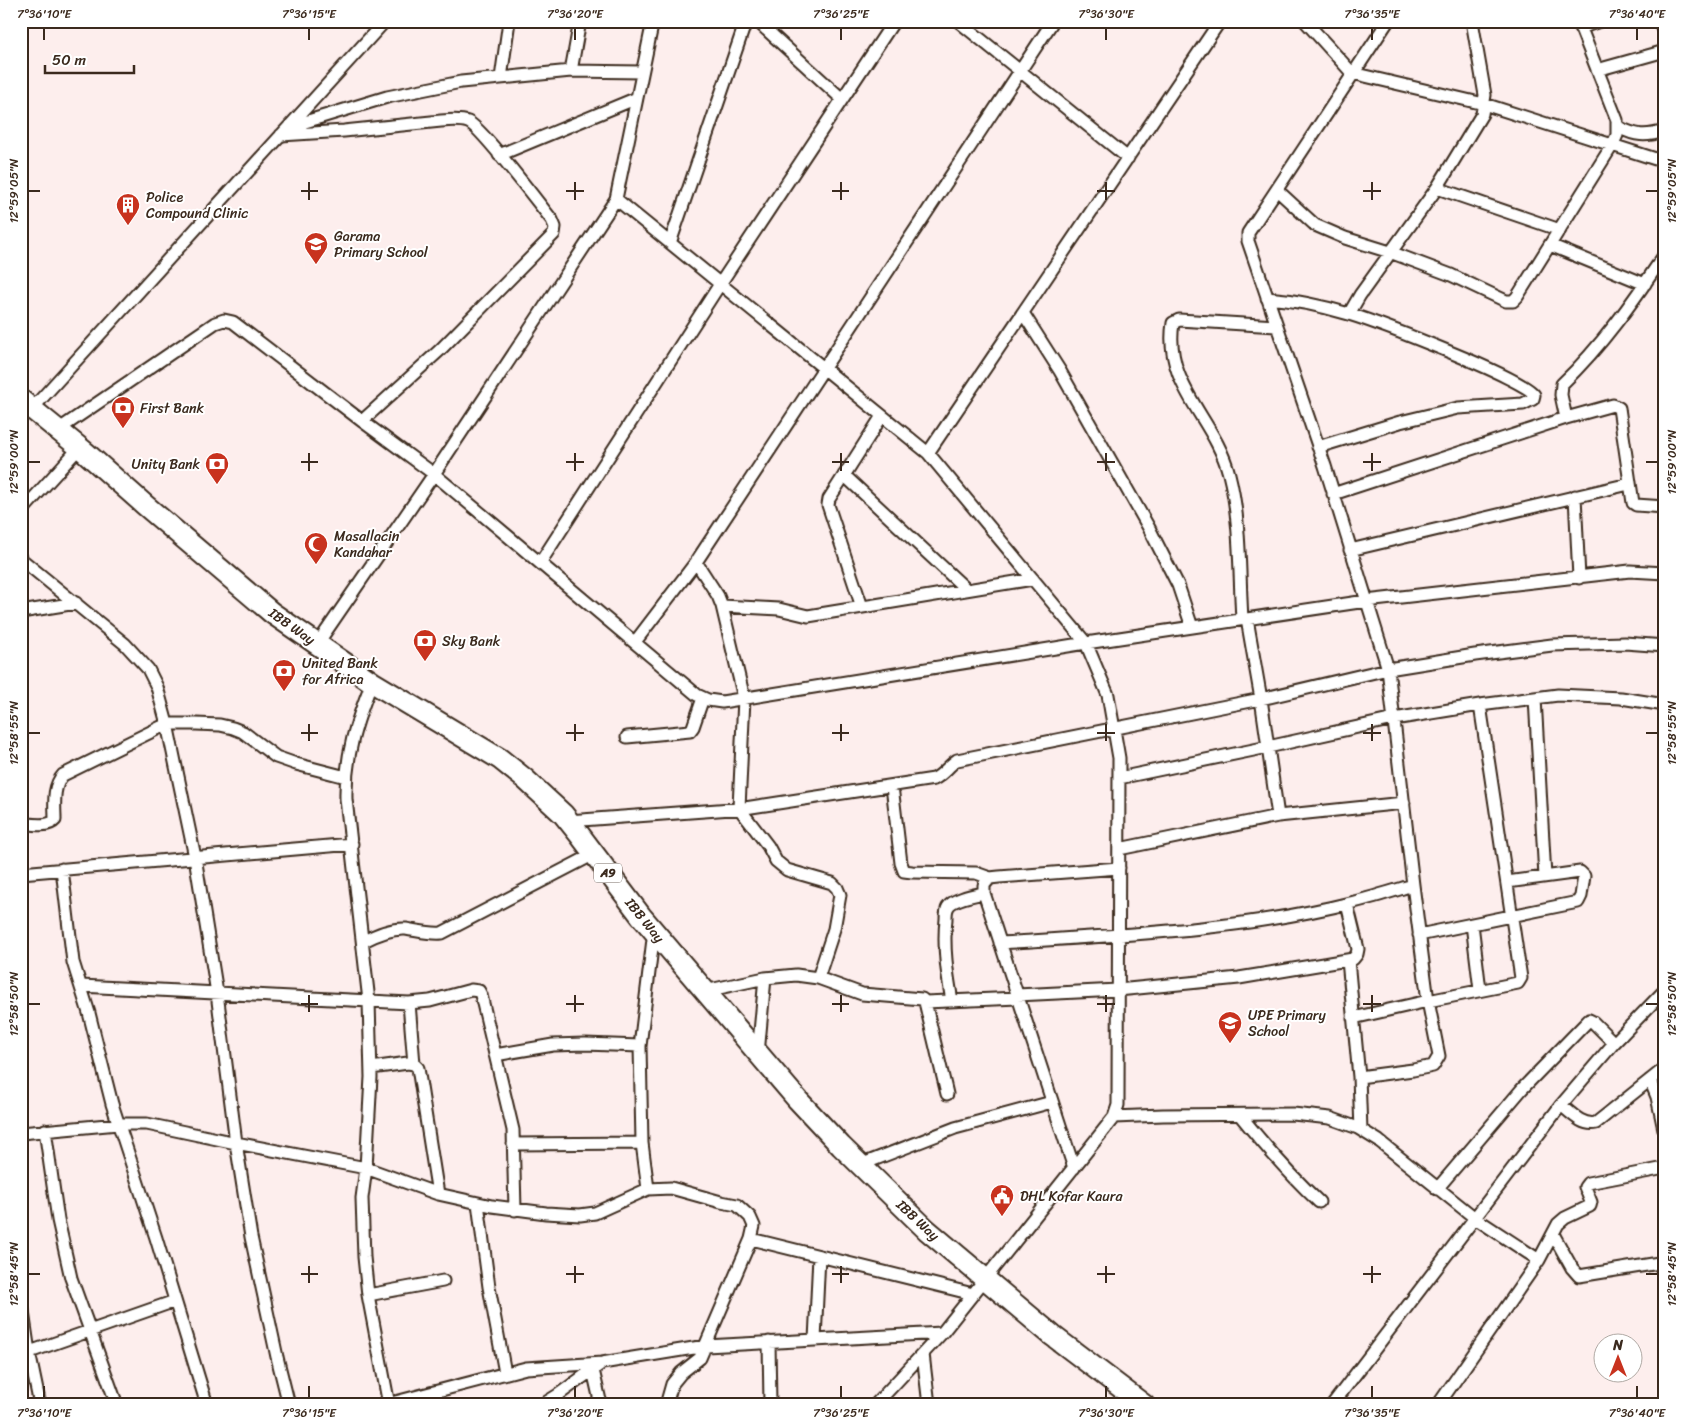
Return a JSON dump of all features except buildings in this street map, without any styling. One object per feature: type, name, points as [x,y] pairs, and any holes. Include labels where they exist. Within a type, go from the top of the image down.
[{"type":"highway","name":"IBB Way","points":[[27,404],[272,613],[372,682],[500,759],[524,779],[568,820],[654,931],[758,1054],[797,1099],[860,1164],[927,1230],[1053,1336],[1144,1405]]},
{"type":"street","points":[[27,404],[281,135],[385,21]]},
{"type":"street","points":[[501,78],[510,21]]},
{"type":"street","points":[[571,71],[580,21]]},
{"type":"street","points":[[318,644],[434,474],[616,199],[653,21]]},
{"type":"street","points":[[670,243],[746,21]]},
{"type":"street","points":[[757,21],[842,99]]},
{"type":"street","points":[[540,563],[720,284],[894,21]]},
{"type":"street","points":[[958,21],[1128,158]]},
{"type":"street","points":[[634,642],[696,562],[1053,21]]},
{"type":"street","points":[[928,453],[1220,21]]},
{"type":"street","points":[[1305,21],[1352,73],[1484,104],[1665,162]]},
{"type":"street","points":[[1359,1077],[1433,1066],[1439,1056],[1428,1000],[1419,935],[1388,669],[1318,447],[1265,294],[1248,241],[1248,233],[1388,21]]},
{"type":"street","points":[[1350,312],[1390,252],[1437,188],[1482,114],[1484,104],[1482,77],[1472,21]]},
{"type":"street","points":[[1276,190],[1315,225],[1345,238],[1390,252],[1451,275],[1506,301],[1512,301],[1517,297],[1550,246],[1617,135],[1618,127],[1579,25],[1600,21]]},
{"type":"street","points":[[1659,21],[1665,34]]},
{"type":"street","points":[[1597,70],[1665,52]]},
{"type":"street","points":[[281,135],[305,122],[387,97],[461,82],[571,71],[642,72]]},
{"type":"street","points":[[499,155],[637,98]]},
{"type":"street","points":[[281,135],[457,120],[470,122],[479,130],[552,220],[555,227],[554,234],[440,350],[362,421]]},
{"type":"street","points":[[1618,127],[1641,136],[1665,131]]},
{"type":"street","points":[[1437,188],[1560,230]]},
{"type":"street","points":[[616,199],[928,453],[1086,643],[1108,695],[1119,758],[1118,1105],[1114,1117],[942,1333],[875,1405]]},
{"type":"street","points":[[1550,246],[1645,284]]},
{"type":"street","points":[[1565,414],[1561,395],[1562,384],[1612,328],[1664,257]]},
{"type":"street","points":[[1265,294],[1350,312],[1400,331],[1488,369],[1514,381],[1533,392],[1534,395],[1533,399],[1523,404],[1458,408],[1400,422],[1318,447]]},
{"type":"street","points":[[1023,313],[1060,371],[1149,528],[1178,585],[1192,627]]},
{"type":"street","points":[[58,430],[214,323],[224,320],[233,322],[434,474],[697,695],[722,702],[1086,643],[1366,601],[1630,571],[1665,573]]},
{"type":"street","points":[[1276,326],[1179,320],[1173,323],[1171,333],[1175,368],[1186,392],[1221,452],[1234,496],[1245,619],[1261,699],[1278,816]]},
{"type":"street","points":[[1333,494],[1565,414],[1613,405],[1619,408],[1633,503],[1665,508]]},
{"type":"street","points":[[862,607],[828,505],[829,499],[882,416]]},
{"type":"street","points":[[21,512],[80,448]]},
{"type":"street","points":[[844,475],[967,590]]},
{"type":"street","points":[[1350,550],[1629,484]]},
{"type":"street","points":[[1575,496],[1579,578]]},
{"type":"street","points":[[21,559],[125,644],[148,669],[157,687],[167,724],[195,857],[217,993],[236,1144],[251,1237],[276,1357],[289,1405]]},
{"type":"street","points":[[696,562],[718,596],[722,606],[744,698],[739,808],[768,846],[776,861],[787,870],[832,883],[840,895],[834,929],[818,978]]},
{"type":"street","points":[[722,606],[779,609],[808,616],[1032,579]]},
{"type":"street","points":[[21,612],[76,603]]},
{"type":"street","points":[[568,820],[739,808],[934,779],[943,775],[948,766],[957,760],[1261,699],[1388,669],[1475,655],[1552,645],[1625,643],[1665,646]]},
{"type":"street","points":[[372,682],[349,750],[346,798],[370,1001],[371,1068],[366,1168],[362,1198],[364,1257],[368,1295],[387,1404],[526,1368],[598,1367],[706,1346],[942,1333]]},
{"type":"street","points":[[1119,778],[1394,719],[1480,705],[1558,695],[1625,699],[1665,705]]},
{"type":"street","points":[[628,737],[690,731],[703,698]]},
{"type":"street","points":[[1535,698],[1545,877]]},
{"type":"street","points":[[1353,1018],[1428,1000],[1518,983],[1521,978],[1480,705]]},
{"type":"street","points":[[21,823],[52,824],[55,820],[56,788],[58,780],[63,774],[167,724],[220,725],[233,728],[243,732],[276,757],[346,777]]},
{"type":"street","points":[[892,786],[901,863],[904,871],[976,873],[990,878],[1119,868]]},
{"type":"street","points":[[1119,849],[1278,816],[1404,803]]},
{"type":"street","points":[[21,872],[352,844]]},
{"type":"street","points":[[364,941],[377,934],[392,930],[405,929],[430,934],[442,933],[594,854]]},
{"type":"street","points":[[62,869],[73,962],[118,1124],[156,1238],[207,1405]]},
{"type":"street","points":[[1419,935],[1578,902],[1584,876],[1580,872],[1507,882]]},
{"type":"street","points":[[990,878],[984,885],[984,892],[1074,1168]]},
{"type":"street","points":[[1000,943],[1119,935],[1230,924],[1347,904],[1413,886]]},
{"type":"street","points":[[952,1001],[944,932],[948,907],[952,902],[984,892]]},
{"type":"street","points":[[705,991],[765,978],[796,975],[818,978],[862,994],[918,998],[925,1002],[1118,990],[1239,978],[1353,959],[1358,949],[1347,904]]},
{"type":"street","points":[[1472,924],[1480,990]]},
{"type":"street","points":[[648,1189],[642,1142],[640,1046],[654,931]]},
{"type":"street","points":[[1348,960],[1362,1130]]},
{"type":"street","points":[[758,1054],[765,978]]},
{"type":"street","points":[[81,986],[409,1003],[430,1001],[471,990],[479,991],[508,1109],[513,1144],[515,1210]]},
{"type":"street","points":[[1332,1405],[1561,1105],[1614,1043],[1665,990]]},
{"type":"street","points":[[925,1002],[947,1094]]},
{"type":"street","points":[[409,1003],[414,1064]]},
{"type":"street","points":[[1437,1189],[1522,1089],[1589,1020],[1614,1043]]},
{"type":"street","points":[[496,1055],[553,1045],[640,1046]]},
{"type":"street","points":[[371,1068],[408,1063],[414,1064],[418,1068],[438,1194]]},
{"type":"street","points":[[1561,1105],[1584,1122],[1589,1124],[1596,1123],[1665,1068]]},
{"type":"street","points":[[1650,1080],[1658,1097],[1665,1134]]},
{"type":"street","points":[[860,1164],[955,1128],[1052,1102]]},
{"type":"street","points":[[1114,1117],[1293,1114],[1330,1118],[1362,1130],[1383,1144],[1475,1218],[1538,1260]]},
{"type":"street","points":[[1240,1115],[1294,1180],[1319,1202]]},
{"type":"street","points":[[21,1132],[118,1124],[147,1124],[236,1144],[366,1168],[438,1194],[515,1210],[580,1216],[595,1213],[648,1189],[671,1188],[721,1202],[737,1204],[750,1217],[754,1226],[751,1239],[700,1358],[681,1373],[672,1384],[666,1405]]},
{"type":"street","points":[[45,1130],[58,1220],[71,1278],[117,1405]]},
{"type":"street","points":[[513,1144],[642,1142]]},
{"type":"street","points":[[1438,1405],[1538,1260],[1558,1224],[1565,1218],[1590,1206],[1591,1202],[1585,1187],[1588,1183],[1665,1168]]},
{"type":"street","points":[[478,1203],[489,1287],[505,1373]]},
{"type":"street","points":[[1554,1234],[1572,1268],[1579,1276],[1665,1262]]},
{"type":"street","points":[[751,1239],[973,1294]]},
{"type":"street","points":[[815,1340],[819,1256]]},
{"type":"street","points":[[368,1295],[443,1281]]},
{"type":"street","points":[[21,1298],[25,1354],[40,1405]]},
{"type":"street","points":[[25,1354],[175,1301]]},
{"type":"street","points":[[769,1342],[770,1405]]},
{"type":"street","points":[[923,1354],[929,1405]]},
{"type":"street","points":[[542,1405],[598,1367]]},
{"type":"street","points":[[598,1367],[601,1405]]},
{"type":"place","name":"Police Compound Clinic","points":[[128,226]]},
{"type":"place","name":"Garama Primary School","points":[[316,265]]},
{"type":"place","name":"First Bank","points":[[123,429]]},
{"type":"place","name":"Unity Bank","points":[[217,485]]},
{"type":"place","name":"Masallacin Kandahar","points":[[316,565]]},
{"type":"place","name":"Sky Bank","points":[[425,662]]},
{"type":"place","name":"United Bank for Africa","points":[[284,692]]},
{"type":"place","name":"UPE Primary School","points":[[1230,1044]]},
{"type":"place","name":"DHL Kofar Kaura","points":[[1002,1217]]}]
